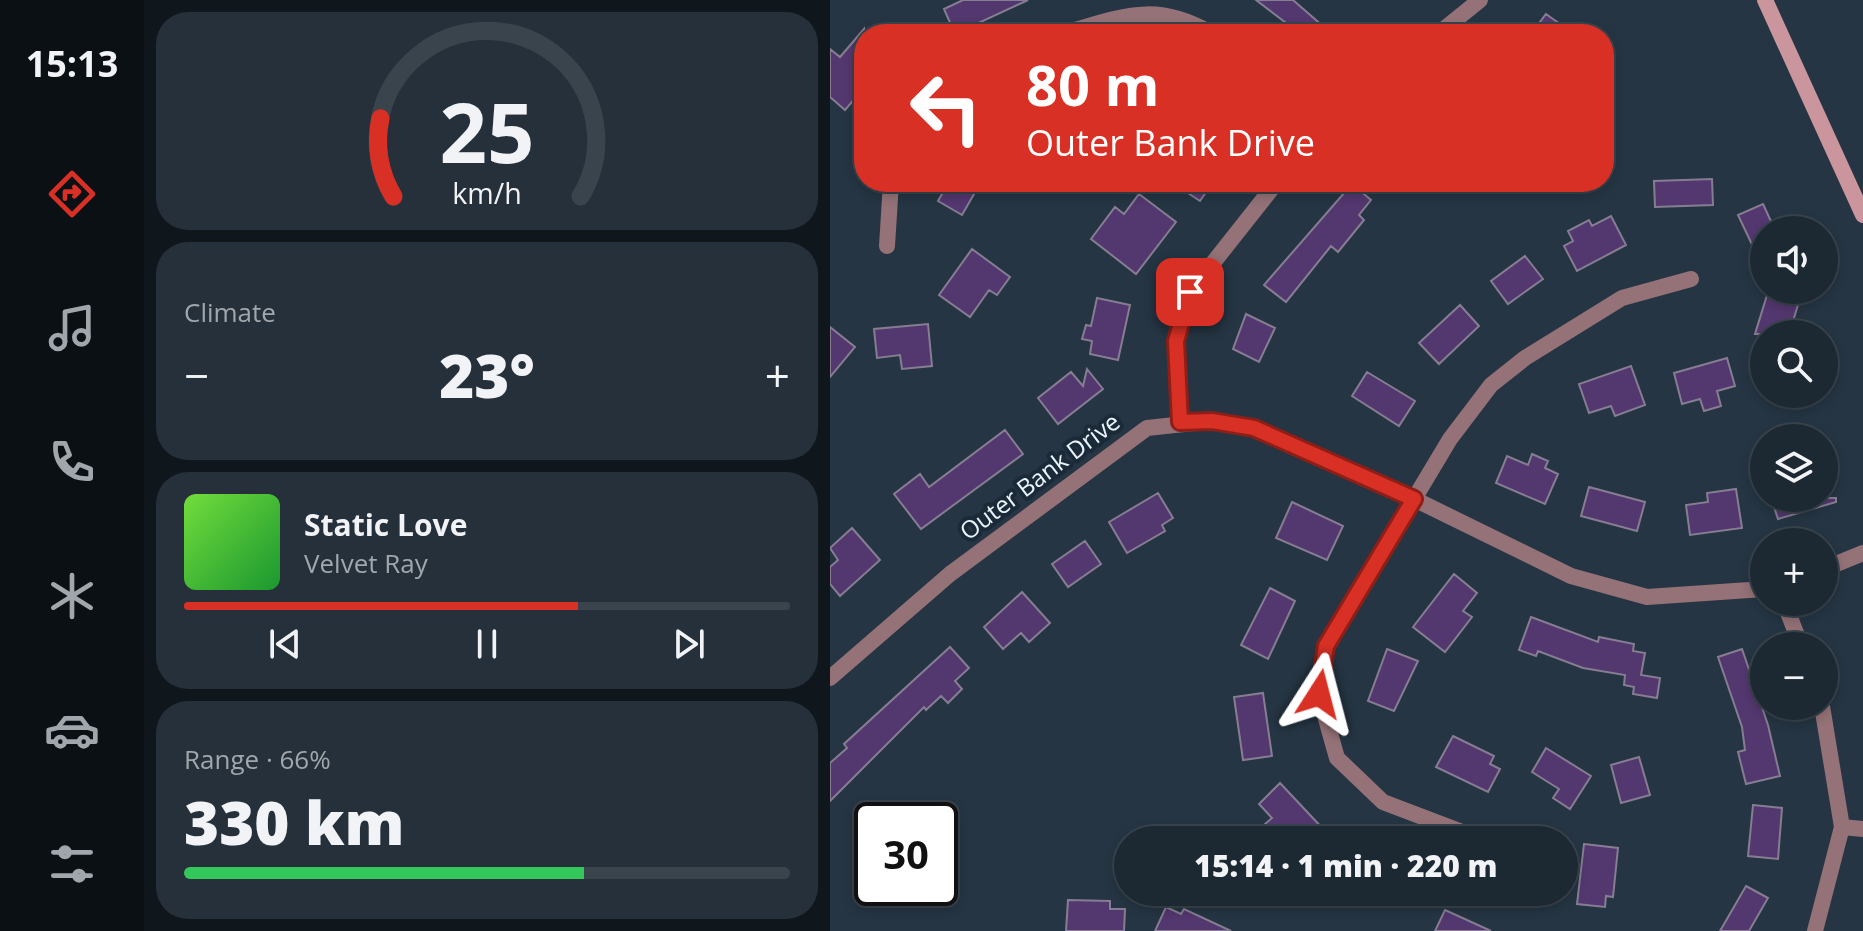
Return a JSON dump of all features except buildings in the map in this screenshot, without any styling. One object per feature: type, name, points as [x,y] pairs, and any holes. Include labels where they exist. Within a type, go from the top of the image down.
[{"type":"street","points":[[1450,24],[1480,0]]},
{"type":"street","points":[[1765,0],[1863,215]]},
{"type":"street","points":[[1095,24],[1149,8],[1197,24]]},
{"type":"street","points":[[887,246],[890,192]]},
{"type":"street","points":[[1180,422],[1176,341],[1190,292],[1269,192]]},
{"type":"street","points":[[1446,826],[1383,802],[1337,758],[1320,701],[1326,646],[1450,439],[1491,385],[1622,298],[1691,279]]},
{"type":"street","name":"Outer Bank Drive","points":[[830,678],[950,574],[1147,428],[1180,422],[1212,421],[1254,428],[1414,499],[1571,576],[1647,597],[1750,590]]},
{"type":"street","points":[[1838,563],[1863,553]]},
{"type":"street","points":[[1815,931],[1842,827],[1824,720]]},
{"type":"street","points":[[1842,827],[1863,829]]},
{"type":"route","points":[[1190,292],[1176,341],[1180,422],[1212,421],[1254,428],[1414,499],[1326,646],[1319,694]]}]
